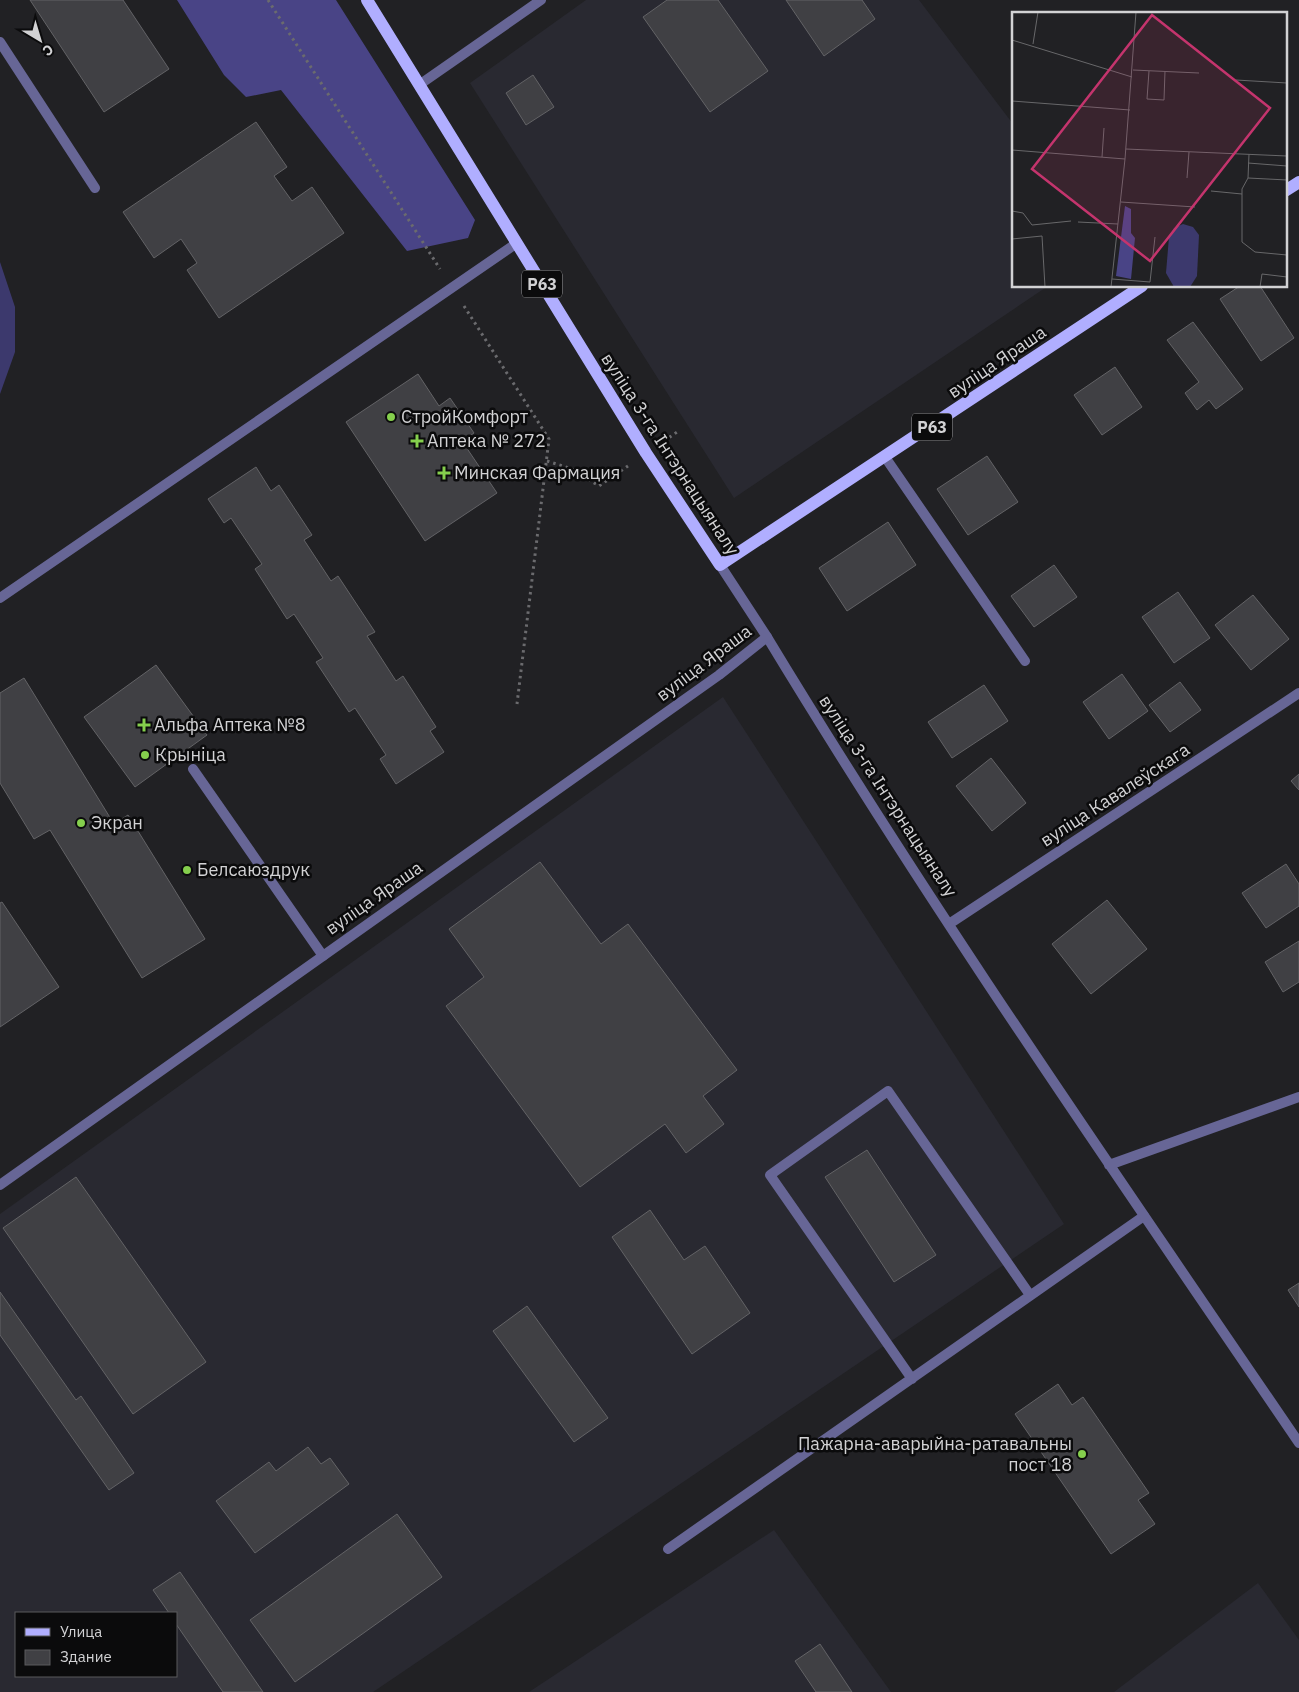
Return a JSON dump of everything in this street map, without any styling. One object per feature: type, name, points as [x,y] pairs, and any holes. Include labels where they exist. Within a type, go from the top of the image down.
[{"type":"main road","name":"вуліца 3-га Інтэрнацыяналу","points":[[367,0],[646,454],[720,565]]},
{"type":"main road","points":[[1286,190],[1299,182]]},
{"type":"main road","name":"вуліца Яраша","points":[[720,565],[885,458],[1139,288]]},
{"type":"street","points":[[419,85],[540,0]]},
{"type":"street","points":[[0,42],[95,188]]},
{"type":"street","points":[[0,598],[516,243]]},
{"type":"street","points":[[885,458],[1025,661]]},
{"type":"street","name":"вуліца 3-га Інтэрнацыяналу","points":[[720,565],[949,924],[1144,1216],[1299,1443]]},
{"type":"street","name":"вуліца Яраша","points":[[0,1185],[719,675],[767,638]]},
{"type":"street","name":"вуліца Кавалеўскага","points":[[949,924],[1299,693]]},
{"type":"street","points":[[193,769],[323,956]]},
{"type":"street","points":[[912,1379],[770,1175],[888,1091],[1030,1295]]},
{"type":"street","points":[[1109,1164],[1299,1097]]},
{"type":"street","points":[[668,1548],[1144,1216]]},
{"type":"path","points":[[268,0],[549,439],[517,704]]},
{"type":"path","points":[[547,461],[572,469],[599,486],[680,430]]},
{"type":"shaded area","points":[[177,0],[336,0],[475,220],[468,238],[407,251],[281,90],[246,97],[224,75]]},
{"type":"shaded area","points":[[586,0],[919,0],[1012,123],[1012,288],[1045,288],[734,498],[470,83]]},
{"type":"shaded area","points":[[0,262],[15,307],[15,352],[0,394]]},
{"type":"shaded area","points":[[723,697],[1064,1224],[373,1692],[0,1692],[0,1214]]},
{"type":"shaded area","points":[[774,1530],[891,1692],[529,1692]]},
{"type":"shaded area","points":[[1258,1583],[1299,1640],[1299,1692],[1114,1692]]},
{"type":"building","points":[[30,0],[123,0],[169,69],[104,112]]},
{"type":"building","points":[[667,0],[718,0],[768,71],[710,112],[643,17]]},
{"type":"building","points":[[786,0],[862,0],[875,19],[824,56]]},
{"type":"building","points":[[533,75],[554,107],[526,125],[506,93]]},
{"type":"building","points":[[256,122],[287,167],[274,176],[292,201],[312,187],[344,233],[219,318],[187,270],[197,263],[181,239],[154,258],[123,212]]},
{"type":"building","points":[[1237,288],[1261,288],[1294,338],[1261,361],[1220,299]]},
{"type":"building","points":[[1193,322],[1243,389],[1216,409],[1209,400],[1197,410],[1185,393],[1199,382],[1167,340]]},
{"type":"building","points":[[1115,367],[1142,407],[1102,435],[1074,395]]},
{"type":"building","points":[[418,374],[439,406],[450,398],[474,433],[462,441],[497,493],[425,541],[346,422]]},
{"type":"building","points":[[987,456],[1018,502],[968,535],[937,489]]},
{"type":"building","points":[[256,467],[271,491],[279,485],[312,535],[304,540],[331,581],[338,576],[375,632],[367,636],[396,681],[403,676],[436,727],[430,731],[444,752],[396,784],[380,759],[386,755],[355,708],[349,712],[316,662],[323,658],[294,614],[287,619],[255,569],[262,564],[231,518],[224,523],[208,499]]},
{"type":"building","points":[[888,522],[916,565],[847,611],[819,568]]},
{"type":"building","points":[[1054,565],[1077,597],[1034,627],[1011,596]]},
{"type":"building","points":[[1178,592],[1210,638],[1174,663],[1142,617]]},
{"type":"building","points":[[1253,595],[1289,639],[1251,670],[1215,625]]},
{"type":"building","points":[[156,665],[207,735],[135,787],[84,717]]},
{"type":"building","points":[[1122,674],[1148,711],[1109,739],[1083,702]]},
{"type":"building","points":[[24,678],[114,824],[128,815],[205,939],[142,978],[50,830],[34,839],[0,783],[0,693]]},
{"type":"building","points":[[1180,682],[1201,710],[1170,732],[1149,705]]},
{"type":"building","points":[[984,685],[1008,721],[952,758],[928,722]]},
{"type":"building","points":[[991,758],[1026,803],[992,831],[956,786]]},
{"type":"building","points":[[1299,774],[1299,790],[1291,781]]},
{"type":"building","points":[[540,862],[601,944],[628,924],[737,1070],[703,1096],[724,1124],[686,1153],[665,1124],[580,1187],[446,1006],[484,977],[449,929]]},
{"type":"building","points":[[1286,864],[1299,884],[1299,906],[1266,928],[1242,893]]},
{"type":"building","points":[[1107,900],[1147,949],[1091,994],[1052,944]]},
{"type":"building","points":[[2,902],[59,987],[0,1027],[0,903]]},
{"type":"building","points":[[1299,941],[1299,982],[1283,992],[1265,962]]},
{"type":"building","points":[[867,1150],[936,1255],[894,1282],[825,1177]]},
{"type":"building","points":[[76,1177],[206,1362],[133,1414],[3,1228]]},
{"type":"building","points":[[650,1210],[684,1260],[705,1246],[750,1313],[692,1354],[612,1237]]},
{"type":"building","points":[[1299,1283],[1299,1307],[1288,1290]]},
{"type":"building","points":[[0,1292],[76,1400],[81,1396],[134,1473],[109,1490],[0,1335]]},
{"type":"building","points":[[527,1306],[608,1418],[574,1442],[493,1331]]},
{"type":"building","name":"Пажарна-аварыйна-ратавальны пост 18","points":[[1058,1384],[1072,1405],[1083,1397],[1149,1493],[1138,1500],[1155,1524],[1111,1554],[1015,1414]]},
{"type":"building","points":[[308,1447],[321,1464],[330,1458],[349,1484],[255,1553],[216,1501],[269,1462],[276,1471]]},
{"type":"building","points":[[397,1514],[442,1577],[295,1682],[250,1620]]},
{"type":"building","points":[[180,1572],[263,1692],[223,1692],[178,1627],[178,1612],[168,1612],[153,1590]]},
{"type":"building","points":[[820,1644],[852,1692],[816,1692],[795,1661]]},
{"type":"place","name":"СтройКомфорт","points":[[391,417]]},
{"type":"place","name":"Аптека № 272","points":[[417,441]]},
{"type":"place","name":"Минская Фармация","points":[[444,473]]},
{"type":"place","name":"Альфа Аптека №8","points":[[144,725]]},
{"type":"place","name":"Крыніца","points":[[145,755]]},
{"type":"place","name":"Экран","points":[[81,823]]},
{"type":"place","name":"Белсаюздрук","points":[[187,870]]},
{"type":"place","name":"Пажарна-аварыйна-ратавальны пост 18","points":[[1082,1454]]}]
